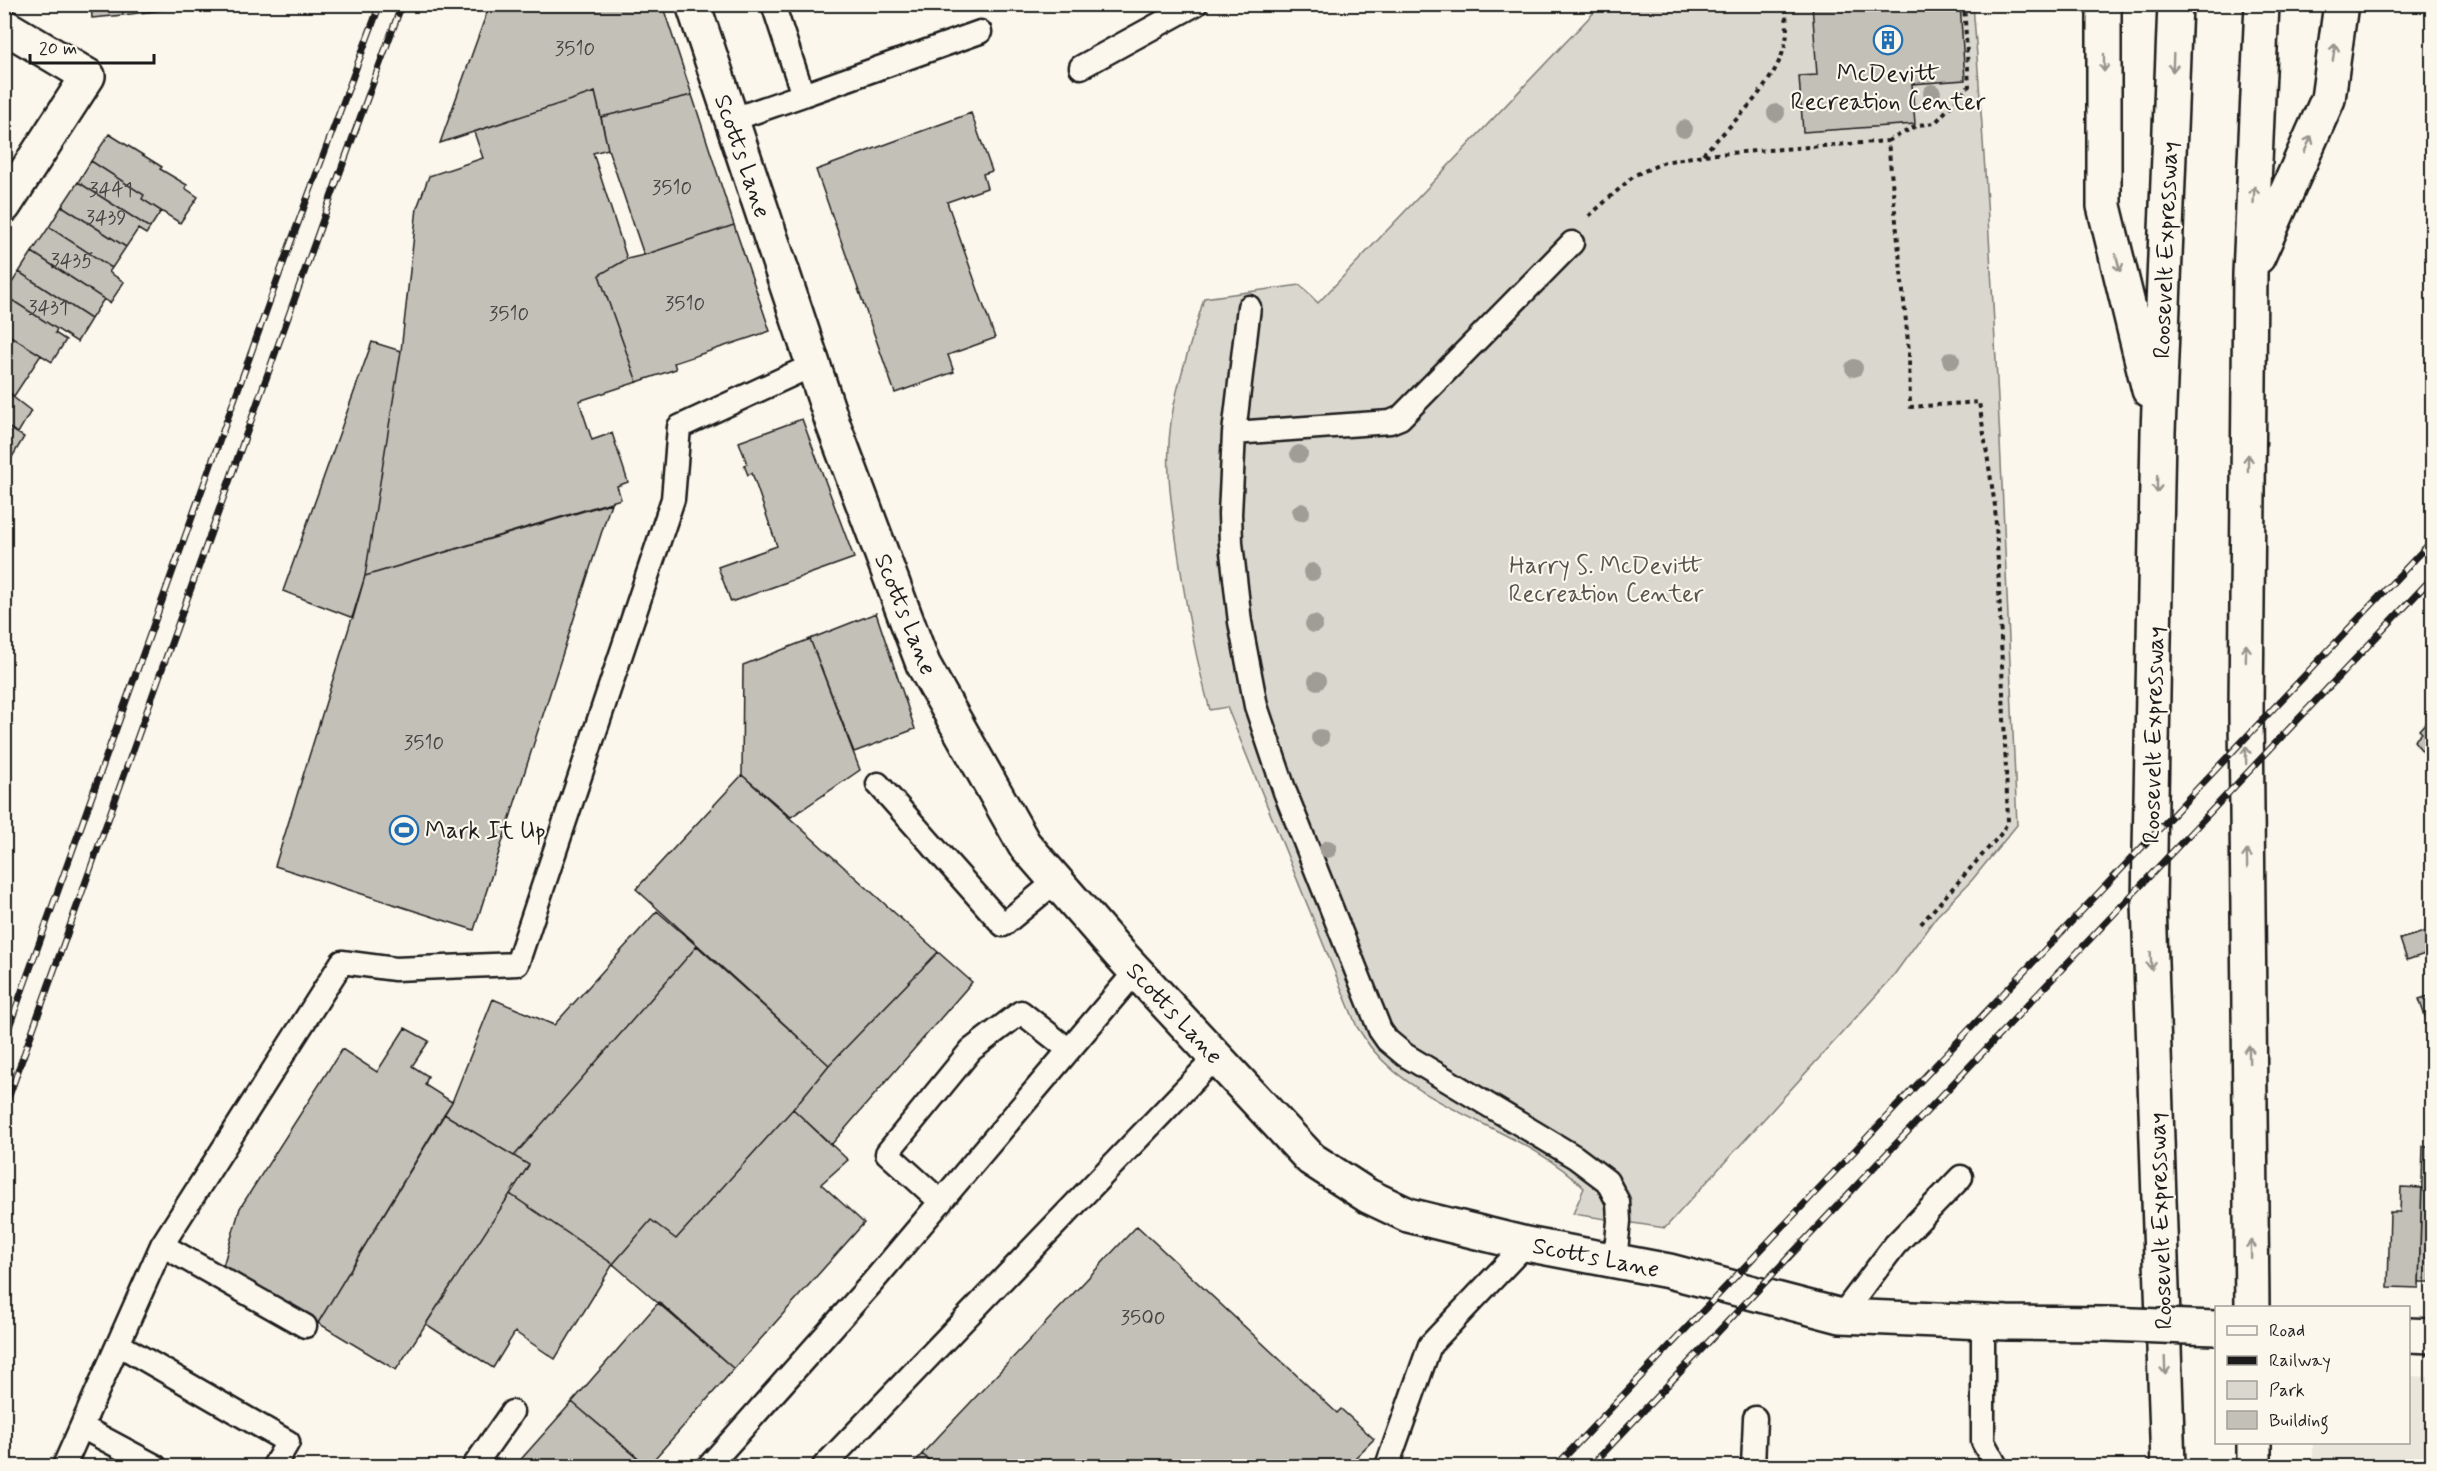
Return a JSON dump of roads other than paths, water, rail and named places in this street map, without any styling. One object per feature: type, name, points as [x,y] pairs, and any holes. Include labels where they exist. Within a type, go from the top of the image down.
[{"type":"main road","name":"Scotts Lane","points":[[693,4],[833,424],[923,664],[1024,844],[1136,971],[1311,1159],[1368,1196],[1408,1215],[1526,1244],[1669,1271],[1841,1316],[2215,1328]]},
{"type":"main road","points":[[2104,4],[2104,206],[2158,432]]},
{"type":"main road","name":"Roosevelt Expressway","points":[[2168,1467],[2149,903],[2158,432],[2175,4]]},
{"type":"main road","points":[[2252,1306],[2246,711],[2250,274],[2262,4]]},
{"type":"main road","points":[[2250,274],[2328,99],[2341,4]]},
{"type":"main road","points":[[4,26],[88,76],[4,206]]},
{"type":"main road","points":[[2410,1335],[2433,1336]]},
{"type":"main road","points":[[2254,1444],[2254,1467]]},
{"type":"lane","points":[[773,4],[803,95]]},
{"type":"lane","points":[[1081,67],[1196,4]]},
{"type":"lane","points":[[731,120],[980,32]]},
{"type":"lane","points":[[1234,434],[1390,422],[1400,418],[1572,243]]},
{"type":"lane","points":[[1249,307],[1234,434],[1231,543],[1240,622],[1256,706],[1285,792],[1380,1030],[1387,1040],[1406,1055],[1575,1157],[1607,1181],[1618,1202],[1616,1261]]},
{"type":"lane","points":[[64,1467],[162,1245],[342,962],[395,969],[517,964],[673,499],[679,427],[813,365]]},
{"type":"lane","points":[[879,784],[1003,926],[1056,881]]},
{"type":"lane","points":[[709,1467],[941,1202],[1136,971]]},
{"type":"lane","points":[[941,1202],[887,1153],[971,1050],[1021,1012],[1069,1050]]},
{"type":"lane","points":[[824,1467],[1216,1057]]},
{"type":"lane","points":[[1841,1316],[1895,1245],[1960,1177]]},
{"type":"lane","points":[[1387,1467],[1430,1345],[1526,1244]]},
{"type":"lane","points":[[162,1245],[305,1326]]},
{"type":"lane","points":[[1983,1322],[1983,1442],[1996,1467]]},
{"type":"lane","points":[[118,1344],[288,1442],[274,1467]]},
{"type":"lane","points":[[474,1467],[512,1412]]},
{"type":"lane","points":[[1754,1467],[1755,1418]]},
{"type":"lane","points":[[82,1427],[155,1467]]},
{"type":"railway","points":[[4,1041],[288,250],[380,4]]},
{"type":"railway","points":[[4,1110],[402,4]]},
{"type":"railway","points":[[1556,1466],[2432,541]]},
{"type":"railway","points":[[1591,1466],[2432,578]]},
{"type":"place","name":"McDevitt Recreation Center","points":[[1888,40]]},
{"type":"place","name":"Mark It Up","points":[[404,830]]},
{"type":"park label","name":"Harry S. McDevitt Recreation Center","points":[[1606,579]]}]
